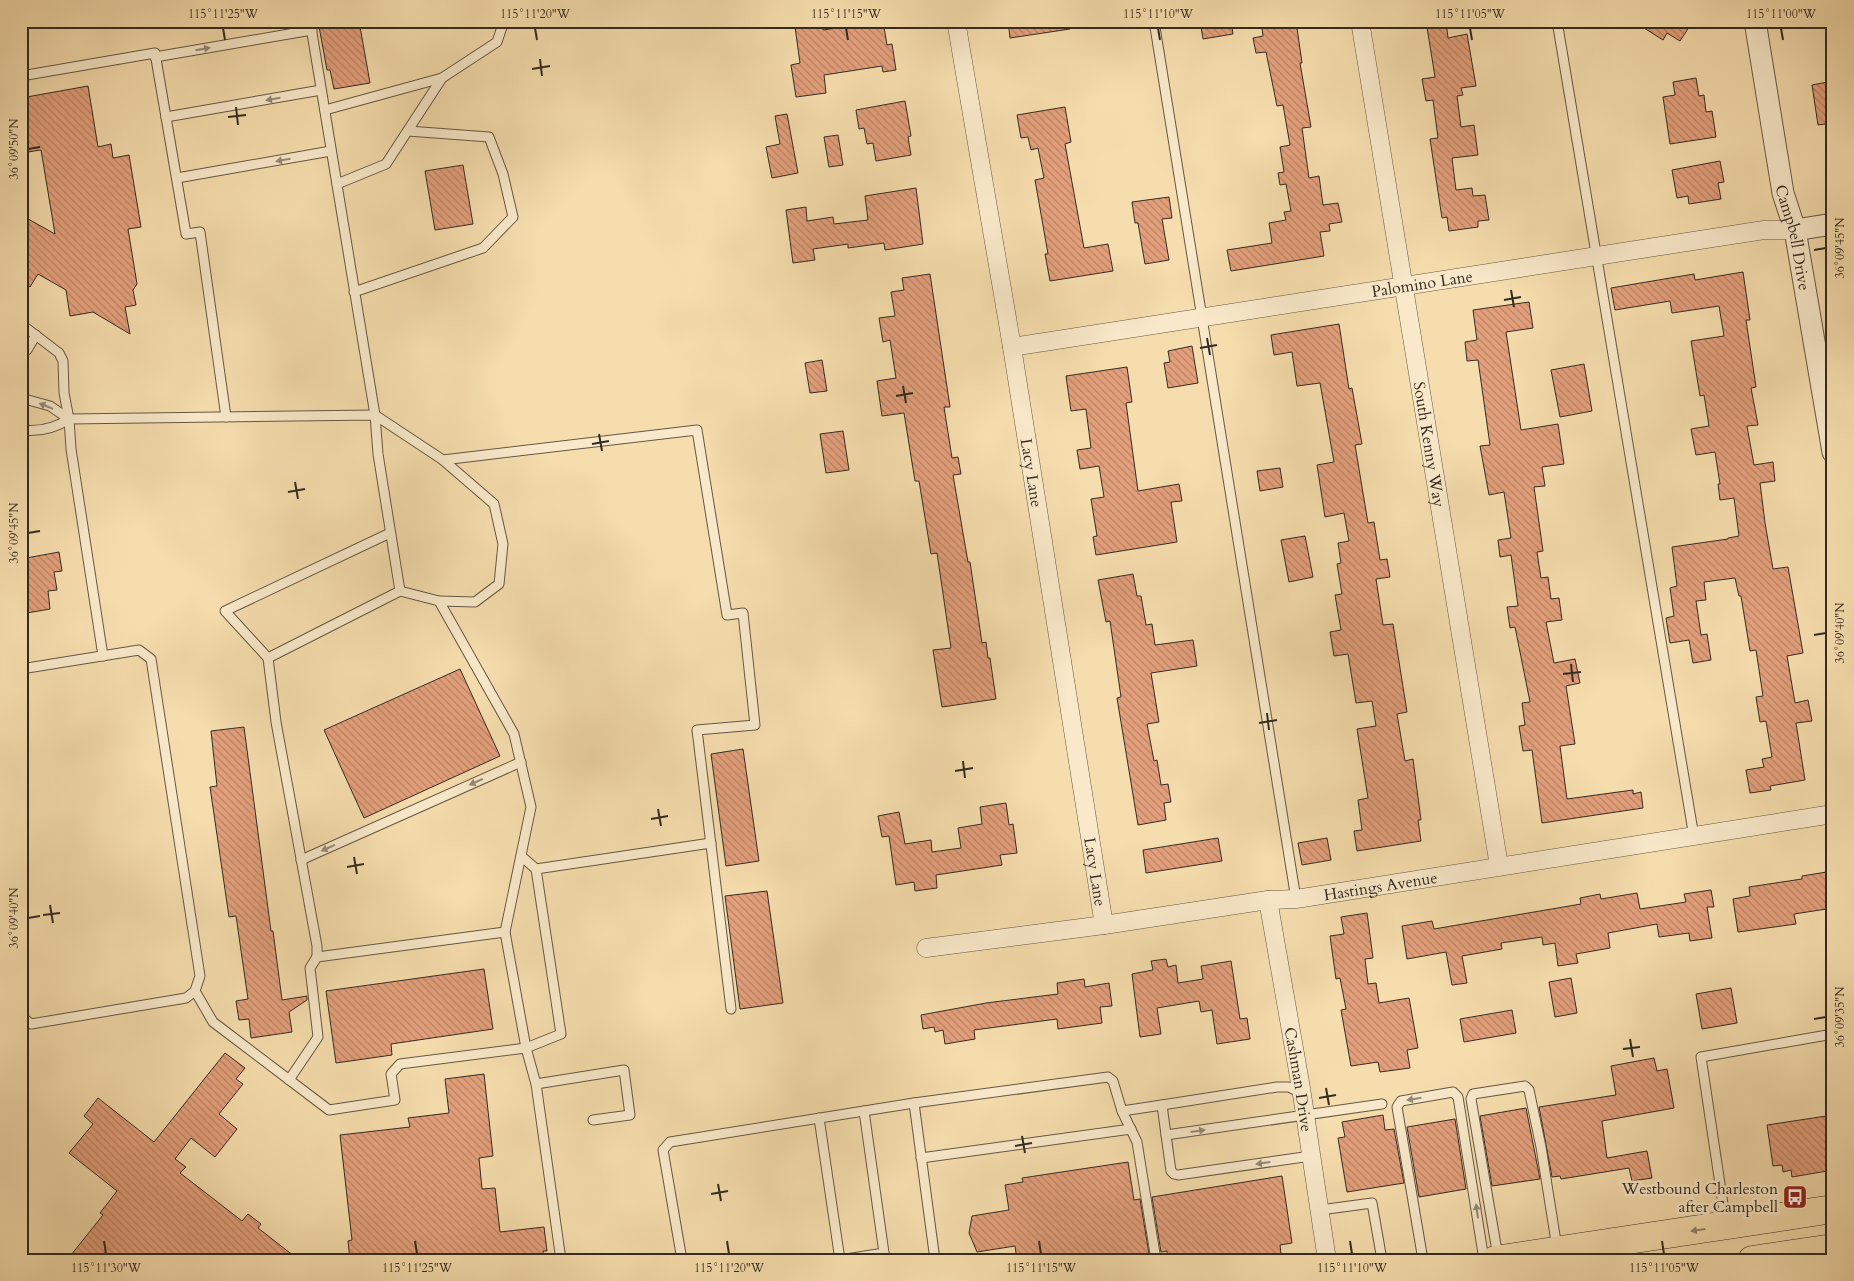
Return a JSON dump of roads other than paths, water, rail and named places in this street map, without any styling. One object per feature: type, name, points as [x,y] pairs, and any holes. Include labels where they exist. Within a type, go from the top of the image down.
[{"type":"main road","points":[[1497,1260],[1833,1209]]},
{"type":"main road","points":[[1752,1260],[1802,1256],[1833,1248]]},
{"type":"street","name":"Lacy Lane","points":[[956,21],[1012,347],[1104,925]]},
{"type":"street","name":"South Kenny Way","points":[[1360,21],[1499,866]]},
{"type":"street","name":"Campbell Drive","points":[[1755,21],[1783,193],[1795,230],[1833,452]]},
{"type":"street","name":"Palomino Lane","points":[[1012,347],[1764,230],[1795,230],[1833,224]]},
{"type":"street","name":"Hastings Avenue","points":[[926,948],[1104,925],[1268,900],[1296,899],[1833,814]]},
{"type":"street","name":"Cashman Drive","points":[[1268,900],[1302,1093],[1328,1260]]},
{"type":"lane","points":[[325,110],[442,78],[497,42],[504,21]]},
{"type":"lane","points":[[1154,21],[1296,899]]},
{"type":"lane","points":[[1557,21],[1694,837]]},
{"type":"lane","points":[[156,57],[311,26],[375,415],[378,454],[400,591]]},
{"type":"lane","points":[[21,76],[155,52],[186,234],[200,232],[226,417]]},
{"type":"lane","points":[[337,184],[386,164],[442,78]]},
{"type":"lane","points":[[166,117],[321,90]]},
{"type":"lane","points":[[354,292],[482,248],[513,217],[503,174],[489,137],[408,131]]},
{"type":"lane","points":[[177,178],[331,151]]},
{"type":"lane","points":[[21,324],[59,354],[63,361],[64,393],[69,419],[71,449],[103,656]]},
{"type":"lane","points":[[21,351],[27,350],[36,335]]},
{"type":"lane","points":[[21,398],[50,406],[69,419]]},
{"type":"lane","points":[[21,430],[32,431],[56,427],[69,419],[375,415],[443,460],[494,504],[502,544],[499,584],[475,602],[439,601],[400,591],[268,658]]},
{"type":"lane","points":[[443,460],[697,430],[727,615],[743,613],[755,725],[697,730],[731,1010]]},
{"type":"lane","points":[[289,1080],[318,1037],[310,968],[317,957],[317,946],[276,722],[268,658],[224,611],[390,533]]},
{"type":"lane","points":[[439,601],[514,734],[531,806],[505,932],[526,1048],[536,1084],[561,1260]]},
{"type":"lane","points":[[21,669],[139,650],[151,659],[200,976],[195,991],[186,998],[31,1024],[21,1016]]},
{"type":"lane","points":[[301,860],[521,762]]},
{"type":"lane","points":[[536,869],[711,843]]},
{"type":"lane","points":[[195,991],[213,1022],[330,1110],[395,1100],[390,1074],[400,1064],[526,1048],[561,1034],[536,869],[521,856]]},
{"type":"lane","points":[[317,957],[505,932]]},
{"type":"lane","points":[[1726,1226],[1701,1057],[1833,1034]]},
{"type":"lane","points":[[536,1084],[624,1070],[630,1115],[593,1120]]},
{"type":"lane","points":[[682,1260],[663,1150],[670,1142],[914,1103],[1108,1077],[1113,1082],[1122,1111],[1137,1142],[1156,1260]]},
{"type":"lane","points":[[1497,1260],[1471,1099],[1473,1094],[1524,1086],[1529,1090],[1541,1147],[1558,1250]]},
{"type":"lane","points":[[1122,1111],[1277,1087],[1289,1087],[1302,1093]]},
{"type":"lane","points":[[1423,1260],[1397,1107],[1401,1101],[1453,1092],[1458,1096],[1484,1260]]},
{"type":"lane","points":[[914,1103],[935,1260]]},
{"type":"lane","points":[[1166,1135],[1382,1104]]},
{"type":"lane","points":[[1162,1105],[1174,1174],[1178,1175],[1311,1156]]},
{"type":"lane","points":[[819,1118],[840,1260],[885,1256],[864,1111]]},
{"type":"lane","points":[[921,1158],[1131,1129]]},
{"type":"lane","points":[[1320,1210],[1372,1203],[1382,1260]]},
{"type":"place","name":"Westbound Charleston after Campbell","points":[[1795,1197]]}]
